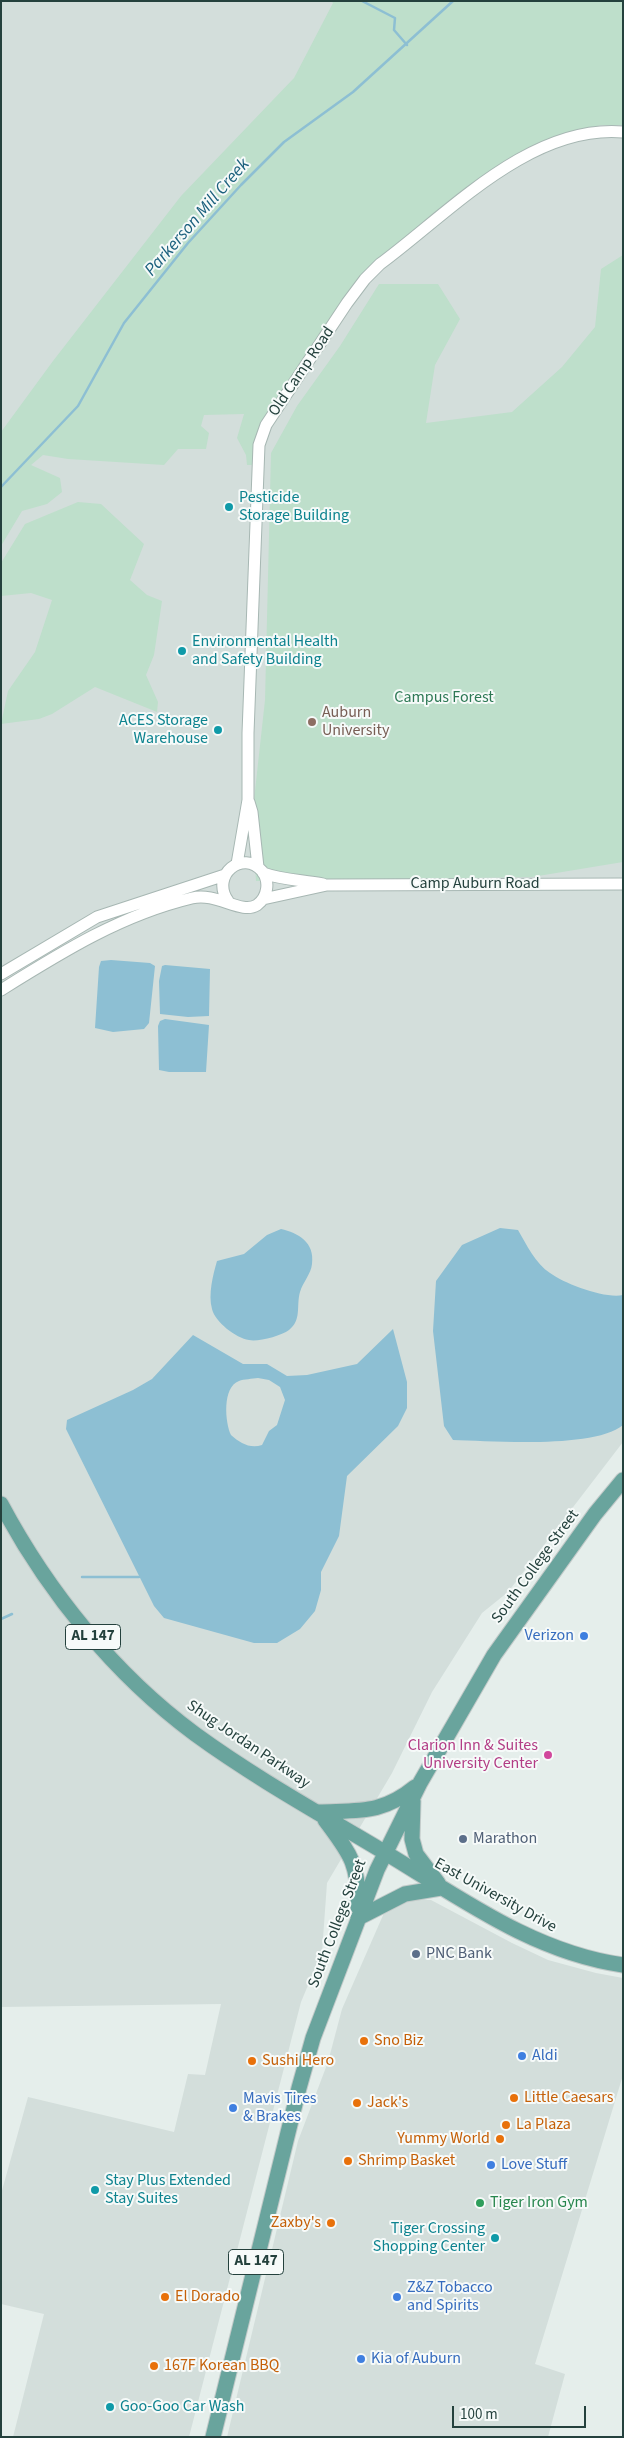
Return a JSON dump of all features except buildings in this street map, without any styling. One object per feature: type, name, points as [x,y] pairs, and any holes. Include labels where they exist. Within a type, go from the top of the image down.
[{"type":"main road","name":"South College Street","points":[[213,2437],[313,2038],[358,1918],[385,1853],[420,1783],[494,1656],[595,1514],[623,1480]]},
{"type":"main road","name":"Shug Jordan Parkway","points":[[1,1504],[37,1565],[61,1599],[88,1632],[138,1686],[194,1734],[385,1853]]},
{"type":"main road","points":[[319,1812],[387,1806],[399,1800],[420,1783]]},
{"type":"main road","points":[[319,1812],[353,1858],[359,1888],[358,1918],[406,1894],[441,1888],[416,1854],[412,1839],[413,1798]]},
{"type":"main road","name":"East University Drive","points":[[385,1853],[441,1888],[516,1931],[545,1945],[574,1955],[623,1965]]},
{"type":"street","name":"Old Camp Road","points":[[237,864],[248,800],[248,733],[259,445],[266,425],[347,303],[365,279],[380,264],[478,187],[531,153],[559,141],[588,133],[623,132]]},
{"type":"street","points":[[224,875],[222,889],[228,901],[234,906],[250,908],[263,899],[267,886],[260,870],[252,812],[248,800]]},
{"type":"street","points":[[1,974],[97,917],[224,875],[237,864],[251,864],[260,870]]},
{"type":"street","name":"Camp Auburn Road","points":[[260,870],[286,880],[302,880],[327,885],[623,884]]},
{"type":"street","name":"Camp Auburn Road","points":[[263,899],[327,885]]},
{"type":"street","points":[[1,990],[80,941],[140,914],[194,897],[206,896],[228,901]]},
{"type":"shaded area","name":"Auburn University","points":[[1,1],[623,1],[623,1442],[508,1592],[482,1613],[432,1692],[392,1773],[327,1883],[322,1952],[301,2002],[189,2437],[13,2437],[44,2314],[1,2304],[1,2194],[28,2097],[174,2132],[188,2074],[205,2075],[221,2004],[1,2007]]},
{"type":"shaded area","points":[[413,1899],[431,1900],[548,1960],[623,1978],[623,2075],[535,2364],[565,2374],[548,2437],[227,2437],[298,2141],[328,2062],[342,2009],[384,1913],[398,1903]]},
{"type":"green space","points":[[331,1],[623,1],[623,125],[602,125],[564,133],[507,159],[392,251],[293,378],[254,465],[247,465],[246,455],[237,438],[244,414],[204,415],[201,426],[209,433],[206,449],[178,449],[164,465],[68,459],[43,455],[31,465],[60,478],[62,492],[47,504],[22,511],[1,546],[1,432],[53,361],[181,196],[294,78],[333,3]]},
{"type":"green space","name":"Campus Forest","points":[[623,255],[623,862],[532,877],[256,881],[252,818],[265,700],[271,453],[297,406],[340,346],[379,284],[438,284],[460,319],[435,365],[426,423],[512,412],[562,367],[595,327],[601,269]]},
{"type":"green space","points":[[78,502],[101,504],[144,544],[130,580],[147,595],[162,601],[154,655],[146,675],[158,702],[157,712],[95,687],[52,714],[39,719],[1,724],[8,691],[35,652],[52,600],[31,593],[1,596],[1,563],[25,524]]},
{"type":"water","points":[[101,961],[150,963],[155,966],[149,1023],[144,1029],[113,1032],[95,1028],[99,967]]},
{"type":"water","points":[[162,966],[210,969],[209,1016],[188,1017],[160,1014],[159,981]]},
{"type":"water","points":[[165,1019],[209,1025],[206,1072],[169,1072],[159,1070],[158,1026],[160,1021]]},
{"type":"water","points":[[500,1228],[518,1230],[536,1259],[545,1269],[557,1277],[596,1293],[615,1296],[623,1295],[623,1425],[609,1433],[590,1438],[542,1442],[453,1440],[444,1426],[433,1331],[436,1281],[462,1245]]},
{"type":"water","points":[[281,1229],[293,1233],[304,1240],[311,1250],[312,1256],[310,1271],[300,1292],[296,1322],[289,1330],[275,1336],[258,1340],[244,1339],[232,1333],[222,1324],[212,1309],[211,1291],[217,1261],[244,1254],[267,1235]]},
{"type":"water","points":[[393,1329],[407,1382],[407,1408],[398,1426],[347,1476],[339,1536],[321,1572],[321,1590],[315,1611],[300,1629],[277,1643],[254,1643],[164,1618],[154,1606],[66,1429],[67,1420],[133,1390],[152,1379],[193,1335],[243,1364],[267,1364],[287,1376],[307,1375],[357,1364]],"holes":[[[258,1378],[269,1380],[280,1387],[285,1400],[277,1425],[269,1431],[262,1445],[245,1445],[231,1435],[226,1414],[227,1398],[230,1390],[241,1380]]]},
{"type":"waterway","points":[[362,1],[395,18],[394,30],[407,45]]},
{"type":"waterway","name":"Parkerson Mill Creek","points":[[1,487],[78,406],[124,323],[188,243],[241,185],[284,142],[353,92],[453,1]]},
{"type":"waterway","points":[[82,1577],[139,1577]]},
{"type":"waterway","points":[[1,1619],[12,1614]]},
{"type":"place","name":"Pesticide Storage Building","points":[[229,507]]},
{"type":"place","name":"Environmental Health and Safety Building","points":[[182,651]]},
{"type":"place","name":"Auburn University","points":[[312,722]]},
{"type":"place","name":"ACES Storage Warehouse","points":[[218,730]]},
{"type":"place","name":"Verizon","points":[[584,1636]]},
{"type":"place","name":"Clarion Inn & Suites University Center","points":[[548,1755]]},
{"type":"place","name":"Marathon","points":[[463,1839]]},
{"type":"place","name":"PNC Bank","points":[[416,1954]]},
{"type":"place","name":"Sno Biz","points":[[364,2041]]},
{"type":"place","name":"Aldi","points":[[522,2056]]},
{"type":"place","name":"Sushi Hero","points":[[252,2061]]},
{"type":"place","name":"Little Caesars","points":[[514,2098]]},
{"type":"place","name":"Jack's","points":[[357,2103]]},
{"type":"place","name":"Mavis Tires & Brakes","points":[[233,2108]]},
{"type":"place","name":"La Plaza","points":[[506,2125]]},
{"type":"place","name":"Yummy World","points":[[500,2139]]},
{"type":"place","name":"Shrimp Basket","points":[[348,2161]]},
{"type":"place","name":"Love Stuff","points":[[491,2165]]},
{"type":"place","name":"Stay Plus Extended Stay Suites","points":[[95,2190]]},
{"type":"place","name":"Tiger Iron Gym","points":[[480,2203]]},
{"type":"place","name":"Zaxby's","points":[[331,2223]]},
{"type":"place","name":"Tiger Crossing Shopping Center","points":[[495,2238]]},
{"type":"place","name":"El Dorado","points":[[165,2297]]},
{"type":"place","name":"Z&Z Tobacco and Spirits","points":[[397,2297]]},
{"type":"place","name":"Kia of Auburn","points":[[361,2359]]},
{"type":"place","name":"167F Korean BBQ","points":[[154,2366]]},
{"type":"place","name":"Goo-Goo Car Wash","points":[[110,2407]]}]
